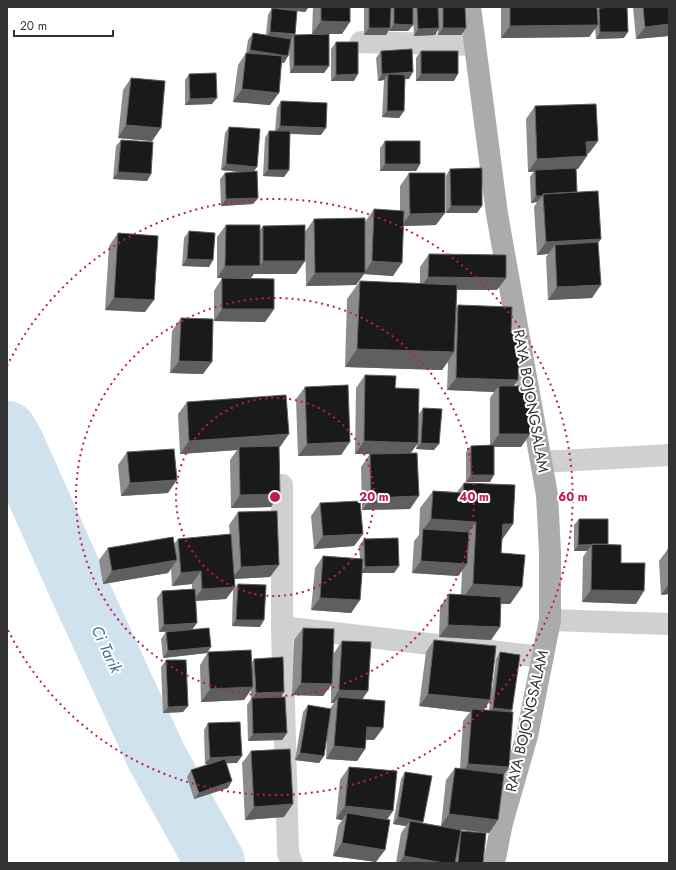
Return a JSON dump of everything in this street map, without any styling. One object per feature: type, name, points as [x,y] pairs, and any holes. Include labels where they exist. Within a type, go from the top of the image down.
[{"type":"main road","name":"RAYA BOJONGSALAM","points":[[470,7],[497,214],[547,495],[550,552],[550,620],[527,736],[502,823],[494,863]]},
{"type":"street","points":[[361,42],[475,45]]},
{"type":"street","points":[[542,462],[669,455]]},
{"type":"street","points":[[282,485],[282,627],[288,853],[292,863]]},
{"type":"street","points":[[550,620],[669,624]]},
{"type":"street","points":[[282,627],[543,658]]},
{"type":"building","points":[[321,7],[350,7],[350,22],[321,21]]},
{"type":"building","points":[[369,7],[391,7],[390,28],[369,28]]},
{"type":"building","points":[[394,7],[413,7],[413,25],[394,24]]},
{"type":"building","points":[[417,7],[438,7],[439,28],[418,29]]},
{"type":"building","points":[[443,7],[465,7],[466,28],[443,28]]},
{"type":"building","points":[[510,7],[597,7],[598,25],[510,26]]},
{"type":"building","points":[[627,7],[628,32],[600,32],[599,8]]},
{"type":"building","points":[[643,7],[669,7],[669,24],[645,27]]},
{"type":"building","points":[[272,8],[297,11],[295,34],[270,32]]},
{"type":"building","points":[[253,33],[291,39],[288,56],[250,50]]},
{"type":"building","points":[[329,34],[329,66],[294,66],[294,35]]},
{"type":"building","points":[[336,42],[358,42],[358,74],[336,75]]},
{"type":"building","points":[[412,49],[413,72],[382,74],[381,51]]},
{"type":"building","points":[[421,51],[458,51],[458,74],[421,74]]},
{"type":"building","points":[[246,53],[282,56],[279,93],[242,89]]},
{"type":"building","points":[[216,73],[217,98],[190,99],[189,74]]},
{"type":"building","points":[[388,74],[405,75],[404,111],[387,111]]},
{"type":"building","points":[[131,78],[165,81],[161,128],[126,125]]},
{"type":"building","points":[[281,101],[327,103],[326,128],[280,126]]},
{"type":"building","points":[[596,104],[598,141],[586,142],[587,156],[537,159],[535,106]]},
{"type":"building","points":[[229,127],[260,129],[257,167],[226,164]]},
{"type":"building","points":[[269,131],[290,131],[289,170],[268,170]]},
{"type":"building","points":[[121,140],[153,142],[151,174],[118,172]]},
{"type":"building","points":[[385,141],[420,141],[420,164],[385,164]]},
{"type":"building","points":[[482,168],[482,206],[451,206],[450,169]]},
{"type":"building","points":[[576,168],[577,192],[543,194],[542,196],[536,196],[535,170]]},
{"type":"building","points":[[257,171],[258,198],[226,199],[225,173]]},
{"type":"building","points":[[409,173],[445,173],[445,213],[410,214]]},
{"type":"building","points":[[598,191],[601,239],[546,242],[543,194]]},
{"type":"building","points":[[374,209],[404,211],[402,263],[372,261]]},
{"type":"building","points":[[365,218],[365,273],[315,273],[314,219]]},
{"type":"building","points":[[226,225],[260,225],[260,266],[225,266]]},
{"type":"building","points":[[305,225],[305,261],[263,261],[263,226]]},
{"type":"building","points":[[189,231],[215,233],[213,260],[187,259]]},
{"type":"building","points":[[118,233],[158,236],[154,300],[114,298]]},
{"type":"building","points":[[598,242],[601,285],[557,287],[555,245]]},
{"type":"building","points":[[429,254],[506,255],[506,278],[428,277]]},
{"type":"building","points":[[222,278],[274,279],[274,309],[222,309]]},
{"type":"building","points":[[360,281],[457,285],[454,352],[357,349]]},
{"type":"building","points":[[458,305],[512,307],[511,333],[520,333],[518,380],[456,378]]},
{"type":"building","points":[[181,318],[213,319],[212,362],[179,361]]},
{"type":"building","points":[[365,375],[396,376],[395,388],[419,389],[418,443],[364,441]]},
{"type":"building","points":[[348,385],[350,442],[307,444],[305,387]]},
{"type":"building","points":[[499,386],[529,386],[530,434],[499,434]]},
{"type":"building","points":[[286,395],[289,434],[189,441],[187,402]]},
{"type":"building","points":[[423,408],[442,409],[439,444],[421,443]]},
{"type":"building","points":[[494,445],[494,475],[471,475],[471,446]]},
{"type":"building","points":[[279,446],[280,494],[240,495],[239,447]]},
{"type":"building","points":[[174,449],[177,480],[130,483],[127,452]]},
{"type":"building","points":[[417,453],[419,496],[371,498],[370,454]]},
{"type":"building","points":[[464,483],[515,485],[513,524],[503,524],[501,553],[525,555],[522,587],[473,584],[476,522],[431,519],[433,491],[463,493]]},
{"type":"building","points":[[360,501],[363,534],[323,536],[320,503]]},
{"type":"building","points":[[277,511],[279,565],[241,567],[238,512]]},
{"type":"building","points":[[579,519],[608,519],[608,544],[578,545]]},
{"type":"building","points":[[423,529],[469,532],[467,564],[421,561]]},
{"type":"building","points":[[231,534],[235,587],[202,589],[201,571],[181,573],[178,539]]},
{"type":"building","points":[[173,537],[177,560],[112,571],[108,548]]},
{"type":"building","points":[[398,538],[399,566],[365,567],[364,539]]},
{"type":"building","points":[[592,544],[621,545],[621,563],[645,563],[644,591],[591,590]]},
{"type":"building","points":[[323,556],[363,559],[360,600],[320,598]]},
{"type":"building","points":[[238,584],[266,585],[264,620],[236,620]]},
{"type":"building","points":[[195,589],[197,623],[164,625],[162,591]]},
{"type":"building","points":[[449,594],[501,597],[500,627],[448,625]]},
{"type":"building","points":[[209,628],[211,647],[168,651],[166,632]]},
{"type":"building","points":[[303,628],[334,629],[332,684],[301,683]]},
{"type":"building","points":[[434,640],[496,646],[490,700],[428,694]]},
{"type":"building","points":[[342,641],[371,642],[368,691],[339,690]]},
{"type":"building","points":[[251,650],[253,687],[210,689],[208,652]]},
{"type":"building","points":[[500,652],[520,655],[512,710],[493,708]]},
{"type":"building","points":[[283,657],[284,692],[256,693],[254,659]]},
{"type":"building","points":[[166,660],[186,660],[188,706],[168,707]]},
{"type":"building","points":[[285,697],[287,733],[253,734],[252,698]]},
{"type":"building","points":[[338,697],[385,701],[383,728],[367,727],[365,749],[334,746]]},
{"type":"building","points":[[308,705],[331,709],[324,756],[300,753]]},
{"type":"building","points":[[472,709],[513,712],[509,767],[468,764]]},
{"type":"building","points":[[240,722],[242,756],[210,758],[208,723]]},
{"type":"building","points":[[290,749],[293,804],[254,807],[251,751]]},
{"type":"building","points":[[225,759],[232,781],[199,793],[191,770]]},
{"type":"building","points":[[349,767],[397,771],[393,811],[345,806]]},
{"type":"building","points":[[455,768],[504,774],[498,820],[449,814]]},
{"type":"building","points":[[405,772],[432,776],[423,822],[398,817]]},
{"type":"building","points":[[347,813],[390,820],[385,850],[342,843]]},
{"type":"building","points":[[410,821],[461,830],[455,863],[444,863],[404,856]]},
{"type":"building","points":[[461,831],[486,833],[483,863],[458,863]]},
{"type":"waterway","name":"Ci Tarik","points":[[7,431],[14,443],[157,758],[215,863]]}]
